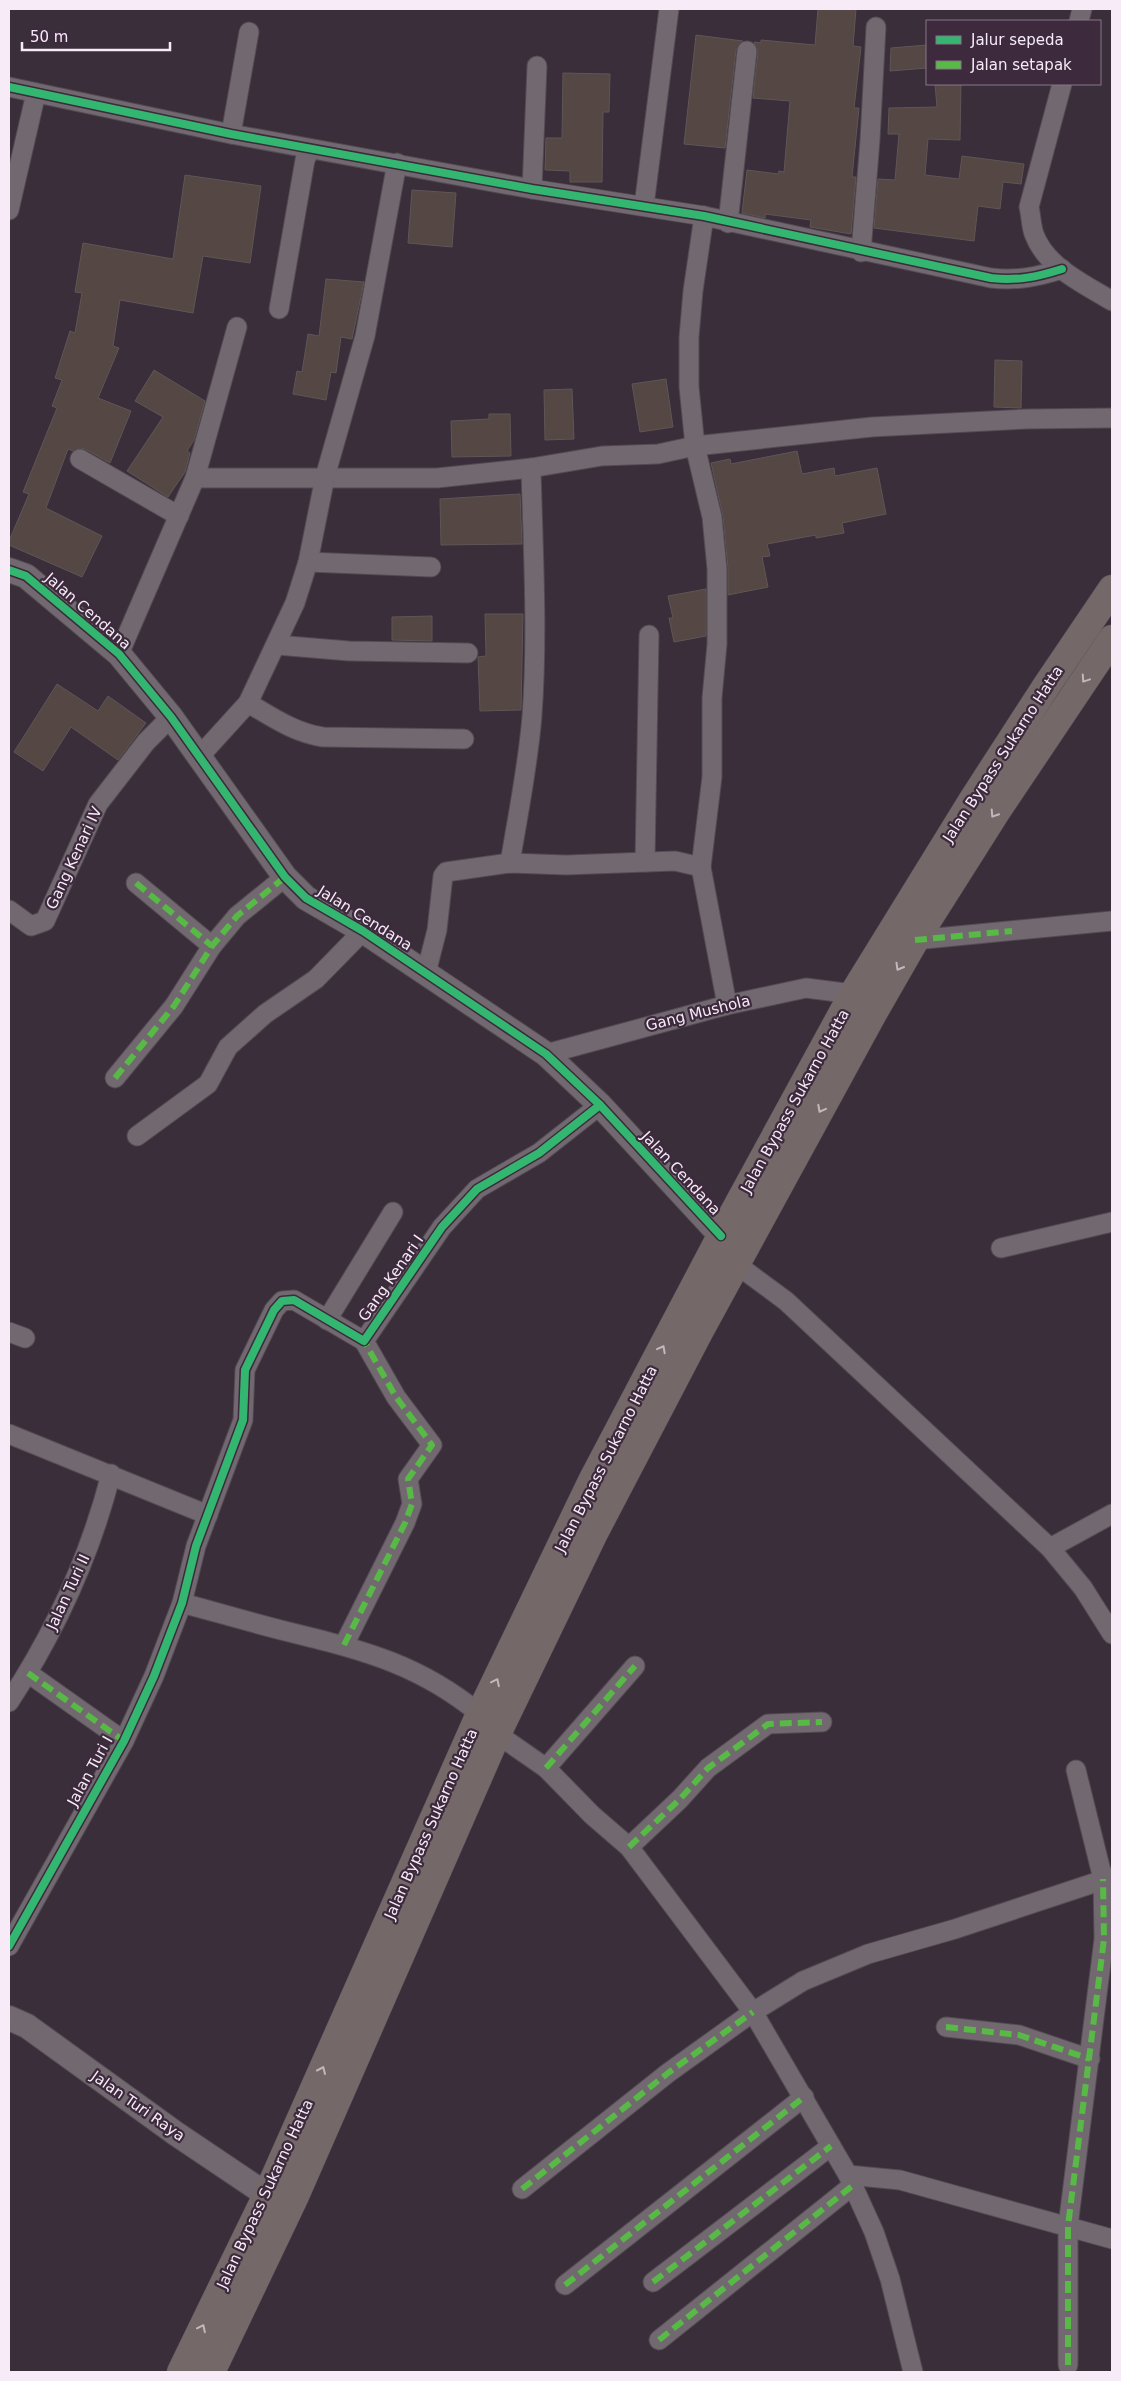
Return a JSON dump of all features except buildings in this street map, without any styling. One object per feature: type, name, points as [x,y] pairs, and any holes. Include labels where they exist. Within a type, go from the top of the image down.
[{"type":"highway","name":"Jalan Bypass Sukarno Hatta","points":[[211,2372],[295,2196],[489,1724],[592,1481],[721,1236],[853,994],[972,801],[1112,589]]},
{"type":"highway","name":"Jalan Bypass Sukarno Hatta","points":[[181,2372],[267,2195],[489,1724],[594,1533],[736,1264],[915,940],[996,812],[1112,639]]},
{"type":"street","points":[[644,206],[669,9]]},
{"type":"street","points":[[861,252],[870,140],[876,27]]},
{"type":"street","points":[[232,134],[250,32]]},
{"type":"street","points":[[728,223],[747,51]]},
{"type":"street","points":[[532,189],[537,66]]},
{"type":"street","points":[[1062,85],[1029,207],[1034,234],[1044,251],[1062,269],[1112,301]]},
{"type":"street","points":[[9,87],[310,149],[397,163],[532,189],[704,216],[861,252],[1009,280],[1031,279],[1062,269]]},
{"type":"street","points":[[9,210],[36,92]]},
{"type":"street","points":[[279,309],[306,160],[310,149]]},
{"type":"street","points":[[198,758],[248,703],[277,645],[295,603],[308,562],[325,477],[365,336],[397,163]]},
{"type":"street","points":[[704,216],[693,291],[689,337],[689,387],[695,446],[712,517],[717,569],[717,644],[712,698],[712,777],[702,867],[727,1005]]},
{"type":"street","points":[[119,654],[195,478],[237,327]]},
{"type":"street","points":[[195,478],[437,478],[531,468],[602,456],[658,454],[695,446],[872,427],[1026,419],[1112,418]]},
{"type":"street","points":[[80,459],[179,516]]},
{"type":"street","points":[[510,863],[526,770],[535,661],[536,608],[531,468]]},
{"type":"street","points":[[308,562],[431,567]]},
{"type":"street","name":"Jalan Cendana","points":[[9,570],[26,576],[119,654],[171,717],[198,758],[285,876],[306,898],[363,931],[445,988],[546,1054],[600,1105],[721,1236]]},
{"type":"street","points":[[645,862],[649,635]]},
{"type":"street","points":[[277,645],[349,651],[468,653]]},
{"type":"street","points":[[248,703],[296,730],[309,735],[323,737],[464,739]]},
{"type":"street","name":"Gang Kenari IV","points":[[9,910],[31,926],[45,922],[98,804],[146,742],[171,717]]},
{"type":"street","points":[[426,973],[437,930],[444,873],[458,869],[510,863],[566,865],[675,861],[702,867]]},
{"type":"street","points":[[116,1078],[174,1006],[212,946],[238,916],[285,876]]},
{"type":"street","points":[[136,883],[212,946]]},
{"type":"street","points":[[915,940],[1112,921]]},
{"type":"street","points":[[137,1136],[208,1084],[228,1047],[265,1014],[316,979],[363,931]]},
{"type":"street","name":"Gang Mushola","points":[[546,1054],[727,1005],[806,988],[853,994]]},
{"type":"street","name":"Gang Kenari I","points":[[182,1603],[196,1546],[243,1420],[245,1370],[274,1310],[282,1301],[294,1300],[364,1340],[442,1227],[477,1188],[539,1153],[600,1105]]},
{"type":"street","points":[[327,1320],[393,1212]]},
{"type":"street","points":[[1000,1248],[1112,1222]]},
{"type":"street","points":[[736,1264],[786,1300],[1050,1548],[1083,1588],[1112,1634]]},
{"type":"street","points":[[344,1645],[405,1523],[412,1504],[410,1476],[432,1445],[396,1397],[364,1340]]},
{"type":"street","points":[[9,1434],[208,1515]]},
{"type":"street","name":"Jalan Turi II","points":[[9,1702],[28,1673],[67,1598],[101,1514],[111,1474]]},
{"type":"street","points":[[1050,1548],[1112,1514]]},
{"type":"street","points":[[182,1603],[344,1645],[385,1658],[418,1672],[460,1698],[489,1724],[546,1768],[592,1815],[628,1847],[753,2012],[804,2097],[850,2180],[874,2232],[890,2279],[913,2372]]},
{"type":"street","name":"Jalan Turi I","points":[[9,1946],[124,1741],[154,1676],[182,1603]]},
{"type":"street","points":[[546,1768],[635,1666]]},
{"type":"street","points":[[28,1673],[124,1741]]},
{"type":"street","points":[[628,1847],[680,1799],[708,1768],[768,1724],[822,1722]]},
{"type":"street","points":[[1068,2365],[1068,2226],[1104,1939],[1108,1878],[1076,1770]]},
{"type":"street","points":[[522,2188],[668,2073],[753,2012],[803,1981],[868,1954],[955,1929],[1108,1878]]},
{"type":"street","name":"Jalan Turi Raya","points":[[9,2018],[27,2026],[175,2133],[267,2195]]},
{"type":"street","points":[[946,2027],[1019,2035],[1090,2060]]},
{"type":"street","points":[[565,2285],[804,2097]]},
{"type":"street","points":[[653,2282],[831,2146]]},
{"type":"street","points":[[659,2340],[850,2180],[900,2180],[1112,2239]]},
{"type":"marked path","points":[[115,1078],[174,1006],[212,946],[237,916],[285,877]]},
{"type":"marked path","points":[[136,883],[212,946]]},
{"type":"marked path","points":[[915,940],[1012,931]]},
{"type":"marked path","points":[[344,1645],[405,1523],[412,1504],[408,1479],[432,1445],[396,1397],[364,1341]]},
{"type":"marked path","points":[[546,1768],[635,1666]]},
{"type":"marked path","points":[[28,1673],[124,1741]]},
{"type":"marked path","points":[[629,1847],[680,1799],[708,1768],[768,1724],[822,1722]]},
{"type":"marked path","points":[[1068,2365],[1068,2226],[1104,1939],[1103,1879]]},
{"type":"marked path","points":[[522,2189],[668,2073],[753,2012]]},
{"type":"marked path","points":[[946,2027],[1019,2035],[1090,2059]]},
{"type":"marked path","points":[[565,2285],[804,2097]]},
{"type":"marked path","points":[[653,2282],[831,2146]]},
{"type":"marked path","points":[[659,2340],[852,2186]]},
{"type":"cycle path","points":[[9,87],[231,134],[532,189],[704,216],[991,278],[1027,278],[1062,269]]},
{"type":"cycle path","points":[[9,570],[26,576],[119,654],[171,717],[285,877],[306,898],[363,931],[546,1054],[600,1105],[721,1236]]},
{"type":"cycle path","points":[[9,1946],[124,1741],[154,1676],[182,1603],[196,1546],[243,1420],[245,1370],[274,1310],[282,1301],[294,1300],[364,1341],[442,1227],[477,1189],[539,1153],[600,1105]]}]
